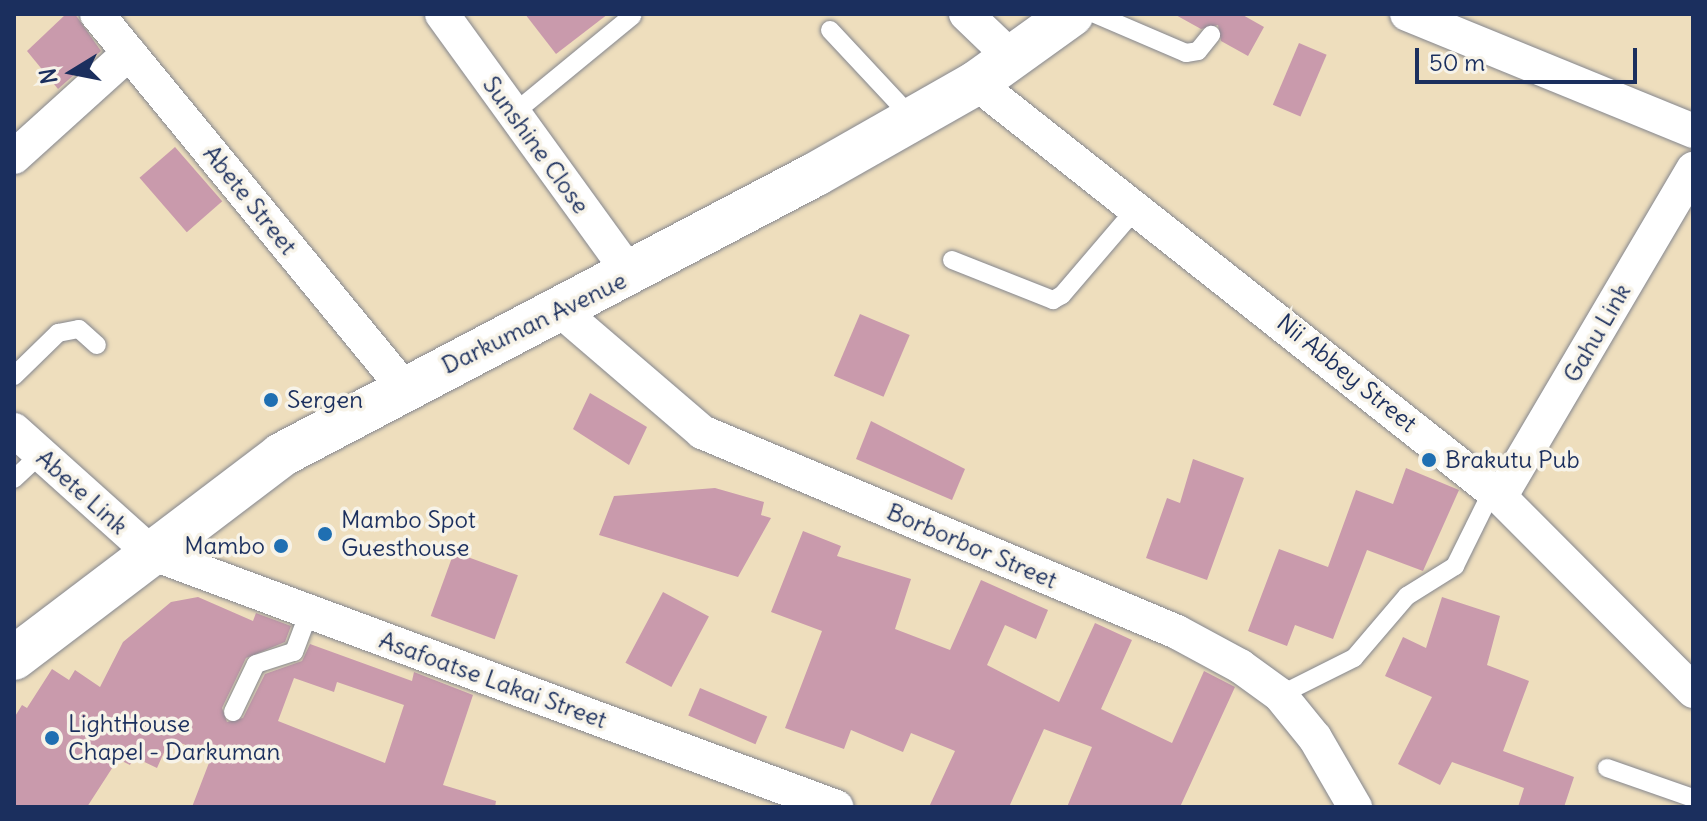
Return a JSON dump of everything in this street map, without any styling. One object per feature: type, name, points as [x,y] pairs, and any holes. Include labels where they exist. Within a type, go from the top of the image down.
[{"type":"street","name":"Abete Street","points":[[97,14],[403,387]]},
{"type":"street","name":"Sunshine Close","points":[[442,14],[631,275]]},
{"type":"street","points":[[966,14],[1011,57]]},
{"type":"street","name":"Darkuman Avenue","points":[[14,658],[281,455],[403,387],[631,275],[913,119],[976,83],[1072,14]]},
{"type":"street","points":[[1407,14],[1693,131]]},
{"type":"street","points":[[14,157],[129,53]]},
{"type":"street","name":"Nii Abbey Street","points":[[976,83],[1134,211],[1265,308],[1496,494],[1693,691]]},
{"type":"street","name":"Gahu Link","points":[[1496,494],[1693,169]]},
{"type":"street","name":"Borborbor Street","points":[[561,311],[702,432],[1177,632],[1280,695],[1315,738],[1355,807]]},
{"type":"street","name":"Abete Link","points":[[14,430],[151,553]]},
{"type":"street","name":"Asafoatse Lakai Street","points":[[151,553],[836,807]]},
{"type":"lane","points":[[1095,14],[1186,53],[1198,51],[1211,35]]},
{"type":"lane","points":[[514,113],[632,16]]},
{"type":"lane","points":[[830,30],[913,119]]},
{"type":"lane","points":[[952,260],[1053,300],[1134,211]]},
{"type":"lane","points":[[14,376],[58,333],[79,329],[97,345]]},
{"type":"lane","points":[[14,479],[41,454]]},
{"type":"lane","points":[[1280,695],[1354,658],[1407,596],[1455,566],[1496,494]]},
{"type":"lane","points":[[233,712],[256,664],[294,652],[309,612]]},
{"type":"lane","points":[[1607,768],[1693,798]]},
{"type":"building","points":[[66,14],[75,14],[101,51],[58,89],[27,51]]},
{"type":"building","points":[[525,14],[608,14],[556,54]]},
{"type":"building","points":[[1174,14],[1241,14],[1264,27],[1248,56],[1221,41],[1218,25],[1201,29]]},
{"type":"building","points":[[1299,43],[1327,55],[1300,116],[1273,105]]},
{"type":"building","points":[[175,147],[222,201],[187,232],[140,178]]},
{"type":"building","points":[[860,314],[910,335],[884,397],[834,376]]},
{"type":"building","points":[[590,393],[647,427],[629,465],[573,429]]},
{"type":"building","points":[[871,421],[965,469],[952,500],[856,459]]},
{"type":"building","points":[[1193,459],[1244,478],[1207,580],[1146,558],[1167,498],[1180,503]]},
{"type":"building","points":[[1406,468],[1459,490],[1423,571],[1367,550],[1333,639],[1295,625],[1287,646],[1248,631],[1279,549],[1328,567],[1356,490],[1393,504]]},
{"type":"building","points":[[715,488],[764,502],[761,515],[771,518],[738,577],[599,535],[614,496]]},
{"type":"building","points":[[803,531],[841,546],[837,556],[911,579],[895,629],[950,650],[981,580],[1048,610],[1036,639],[1005,625],[987,665],[1059,702],[1095,623],[1132,640],[1101,709],[1172,743],[1204,671],[1235,687],[1180,807],[1067,807],[1092,747],[1044,729],[1009,807],[929,807],[955,751],[911,733],[903,752],[851,730],[844,749],[785,728],[822,631],[771,612]]},
{"type":"building","points":[[454,552],[518,575],[495,639],[431,616]]},
{"type":"building","points":[[663,592],[709,616],[671,687],[625,663]]},
{"type":"building","points":[[198,597],[253,621],[256,613],[291,626],[285,642],[246,658],[222,708],[227,722],[243,718],[265,674],[302,661],[310,644],[412,681],[414,672],[473,695],[443,785],[496,801],[495,807],[192,807],[212,755],[170,739],[157,768],[134,757],[130,765],[118,759],[87,807],[14,807],[14,718],[22,705],[27,708],[52,669],[69,680],[75,670],[100,687],[123,642],[171,602]],"holes":[[[294,678],[334,692],[337,682],[404,705],[385,763],[278,721]]]},
{"type":"building","points":[[1442,597],[1500,616],[1487,665],[1529,681],[1503,751],[1574,777],[1564,807],[1518,807],[1524,788],[1452,762],[1440,785],[1398,764],[1432,697],[1385,676],[1403,637],[1426,648]]},
{"type":"building","points":[[700,688],[767,717],[755,744],[688,716]]},
{"type":"place","name":"Sergen","points":[[271,400]]},
{"type":"place","name":"Brakutu Pub","points":[[1429,460]]},
{"type":"place","name":"Mambo Spot Guesthouse","points":[[325,534]]},
{"type":"place","name":"Mambo","points":[[281,546]]},
{"type":"place","name":"LightHouse Chapel - Darkuman","points":[[52,738]]}]
